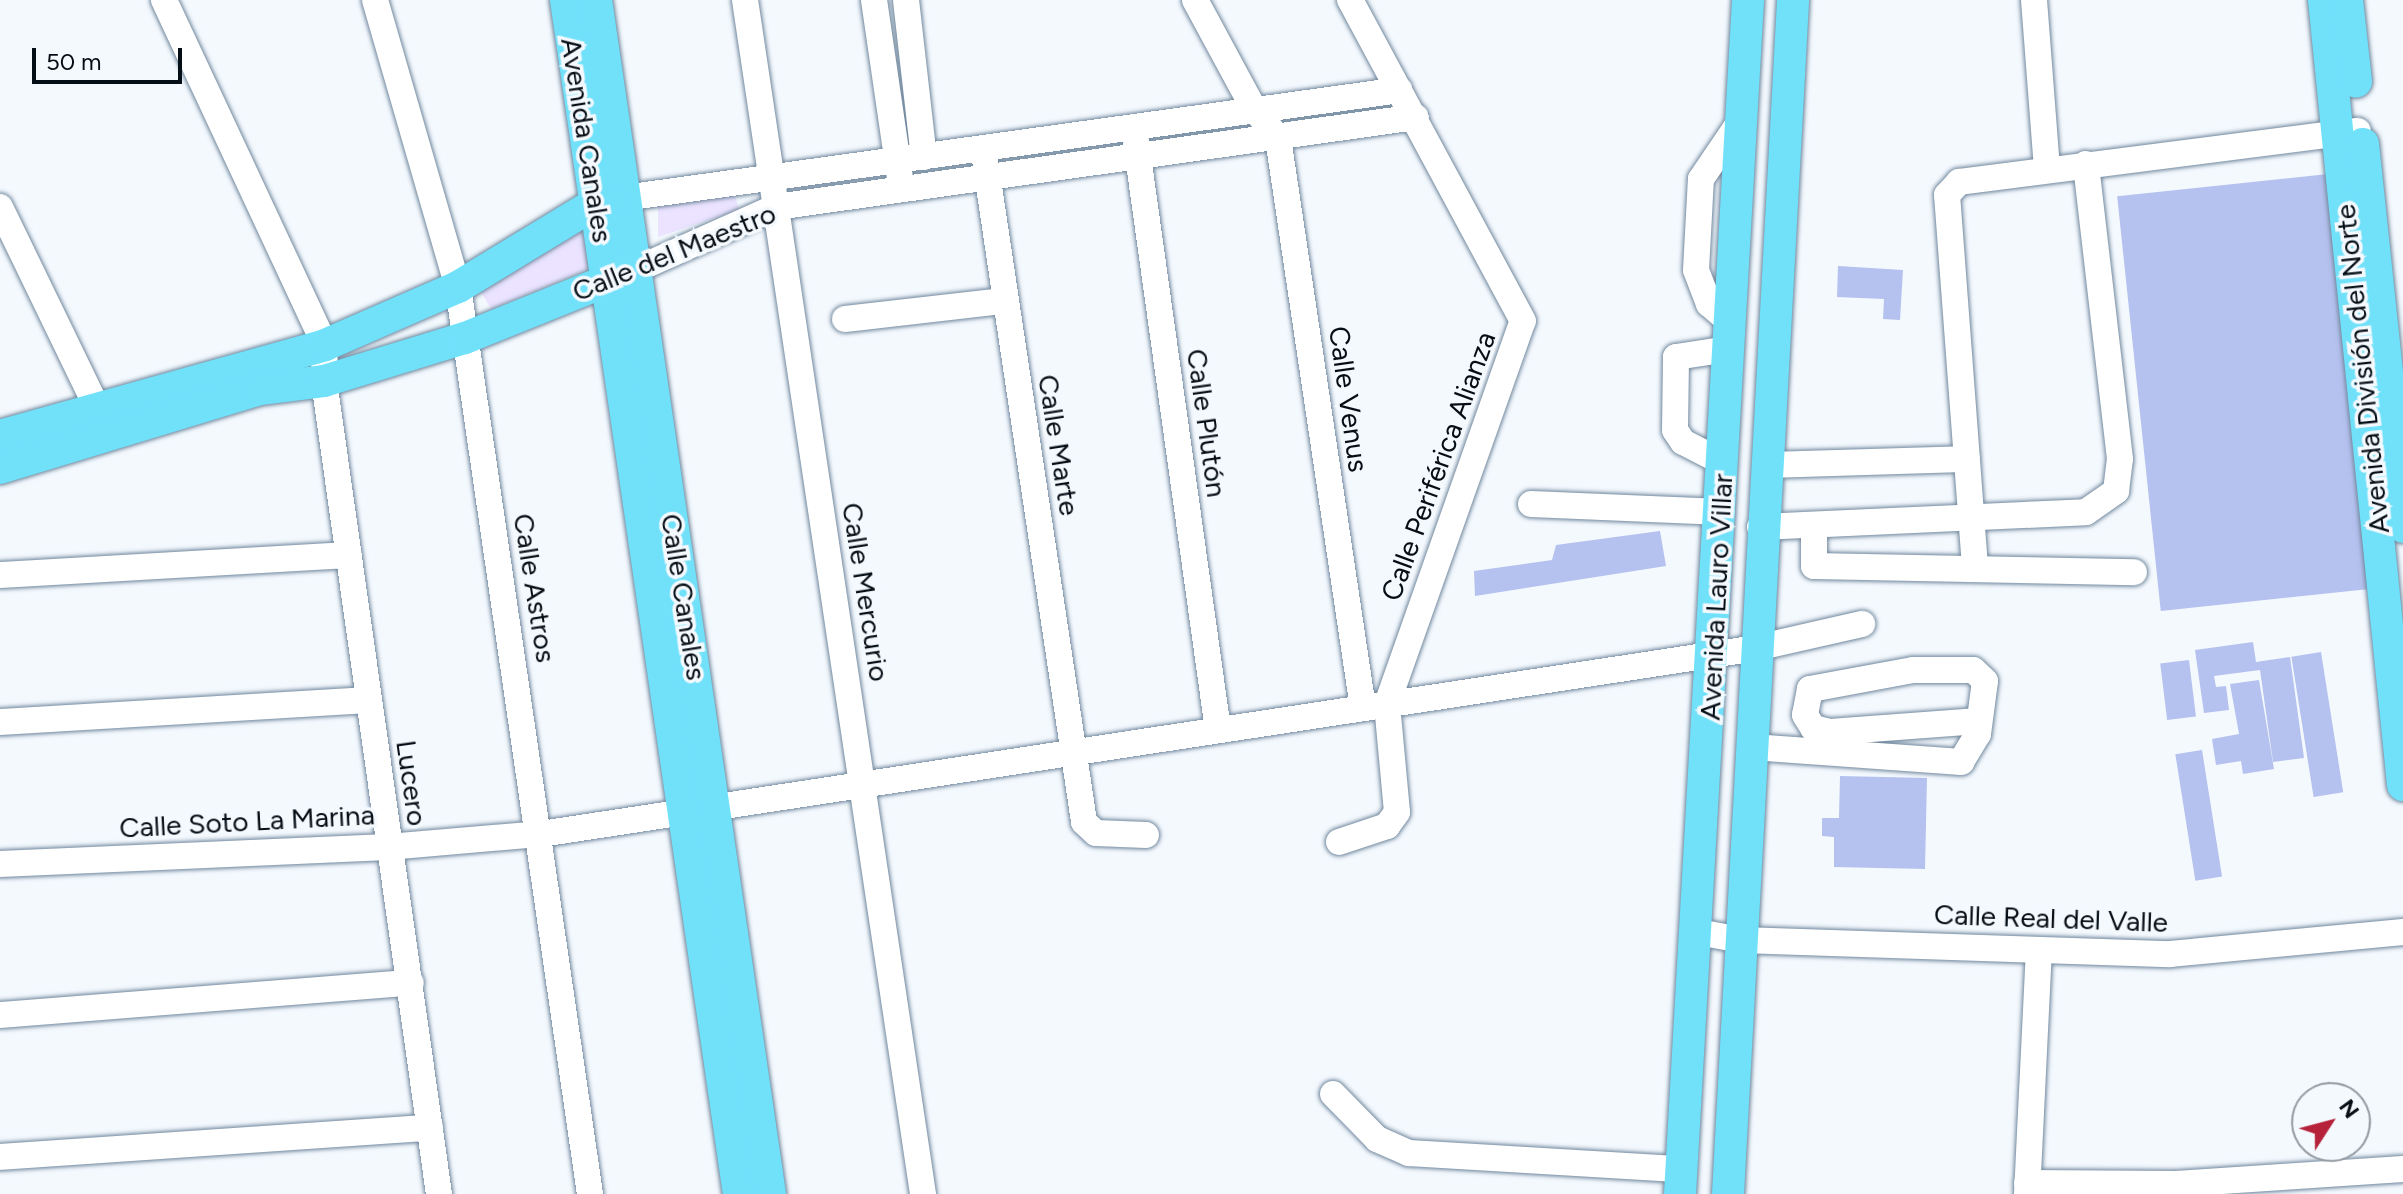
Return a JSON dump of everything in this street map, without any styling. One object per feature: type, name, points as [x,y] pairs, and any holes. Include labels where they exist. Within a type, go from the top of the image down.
[{"type":"main road","name":"Avenida Canales","points":[[566,0],[610,200]]},
{"type":"main road","name":"Calle Canales","points":[[596,0],[610,200],[702,809],[770,1194]]},
{"type":"main road","name":"Avenida Lauro Villar","points":[[1681,1182],[1722,512],[1748,0]]},
{"type":"main road","name":"Avenida Lauro Villar","points":[[1728,1194],[1752,747],[1760,527],[1782,235],[1793,0]]},
{"type":"main road","name":"Avenida División del Norte","points":[[2324,0],[2350,132],[2403,527]]},
{"type":"main road","name":"Avenida División del Norte","points":[[2347,0],[2350,132],[2403,785]]},
{"type":"main road","name":"Calle del Maestro","points":[[0,468],[102,418],[325,345],[458,287],[610,200]]},
{"type":"main road","points":[[1734,230],[1782,235]]},
{"type":"main road","name":"Calle del Maestro","points":[[0,436],[260,389],[324,381],[465,338],[622,274]]},
{"type":"main road","name":"Calle Canales","points":[[702,809],[739,1194]]},
{"type":"street","points":[[164,0],[325,345]]},
{"type":"street","name":"Calle Astros","points":[[375,0],[458,287],[541,834],[590,1194]]},
{"type":"street","name":"Calle Mercurio","points":[[745,0],[923,1194]]},
{"type":"street","points":[[874,0],[901,187]]},
{"type":"street","points":[[906,0],[924,157]]},
{"type":"street","points":[[1195,0],[1254,109],[1278,138]]},
{"type":"street","name":"Calle Periférica Alianza","points":[[1350,0],[1416,117],[1523,321],[1375,706]]},
{"type":"street","points":[[2034,0],[2047,169]]},
{"type":"street","name":"Calle del Maestro","points":[[610,200],[1400,90]]},
{"type":"street","name":"Calle del Maestro","points":[[622,274],[776,207],[1416,117]]},
{"type":"street","points":[[1724,463],[1683,442],[1675,430],[1676,357],[1729,336],[1704,293],[1696,270],[1697,240],[1701,179],[1741,120]]},
{"type":"street","name":"Calle Plutón","points":[[1135,126],[1136,157],[1218,730]]},
{"type":"street","points":[[1975,567],[1947,195],[1959,182],[2350,132]]},
{"type":"street","name":"Calle Venus","points":[[1278,138],[1375,706],[1397,812],[1387,826],[1339,842]]},
{"type":"street","name":"Calle Marte","points":[[985,148],[986,177],[1004,301],[1084,822],[1096,833],[1146,835]]},
{"type":"street","points":[[1760,527],[1814,528],[1972,521],[2086,512],[2116,491],[2120,459],[2086,164]]},
{"type":"street","points":[[0,207],[102,418]]},
{"type":"street","points":[[845,319],[1004,301]]},
{"type":"street","name":"Lucero","points":[[325,345],[324,381],[439,1194]]},
{"type":"street","points":[[1765,465],[1967,459]]},
{"type":"street","points":[[1531,504],[1722,512]]},
{"type":"street","points":[[1814,528],[1814,566],[2134,572]]},
{"type":"street","points":[[0,575],[348,555]]},
{"type":"street","name":"Calle Soto La Marina","points":[[0,864],[388,847],[541,834],[1756,648],[1862,624]]},
{"type":"street","points":[[1752,747],[1961,762],[1972,752],[1979,721],[1985,681],[1973,670],[1913,670],[1810,689],[1805,715],[1813,728],[1830,732],[1979,721]]},
{"type":"street","points":[[0,722],[368,700]]},
{"type":"street","name":"Calle Real del Valle","points":[[1698,932],[1741,940],[2170,954],[2403,932]]},
{"type":"street","points":[[2039,950],[2027,1188],[2176,1184],[2403,1169]]},
{"type":"street","points":[[0,1015],[411,983]]},
{"type":"street","points":[[1333,1094],[1377,1139],[1409,1153],[1681,1182]]},
{"type":"street","points":[[0,1157],[430,1128]]},
{"type":"shaded area","points":[[735,195],[739,210],[658,237],[658,207]]},
{"type":"shaded area","points":[[586,217],[600,264],[491,309],[477,285]]},
{"type":"building","points":[[2328,174],[2372,589],[2161,611],[2117,196]]},
{"type":"building","points":[[1838,266],[1903,270],[1900,320],[1883,319],[1884,299],[1837,297]]},
{"type":"building","points":[[1660,531],[1666,566],[1475,596],[1474,571],[1552,560],[1556,545]]},
{"type":"building","points":[[2253,642],[2256,662],[2290,657],[2304,758],[2273,762],[2260,670],[2214,676],[2216,687],[2226,686],[2229,710],[2204,713],[2195,650]]},
{"type":"building","points":[[2321,652],[2343,792],[2314,797],[2291,657]]},
{"type":"building","points":[[2189,660],[2196,717],[2167,720],[2160,664]]},
{"type":"building","points":[[2259,680],[2274,769],[2243,774],[2241,761],[2216,765],[2212,739],[2239,734],[2230,684]]},
{"type":"building","points":[[2202,750],[2222,876],[2195,881],[2175,754]]},
{"type":"building","points":[[1840,776],[1927,778],[1925,869],[1834,867],[1834,837],[1822,836],[1822,818],[1839,818]]}]
